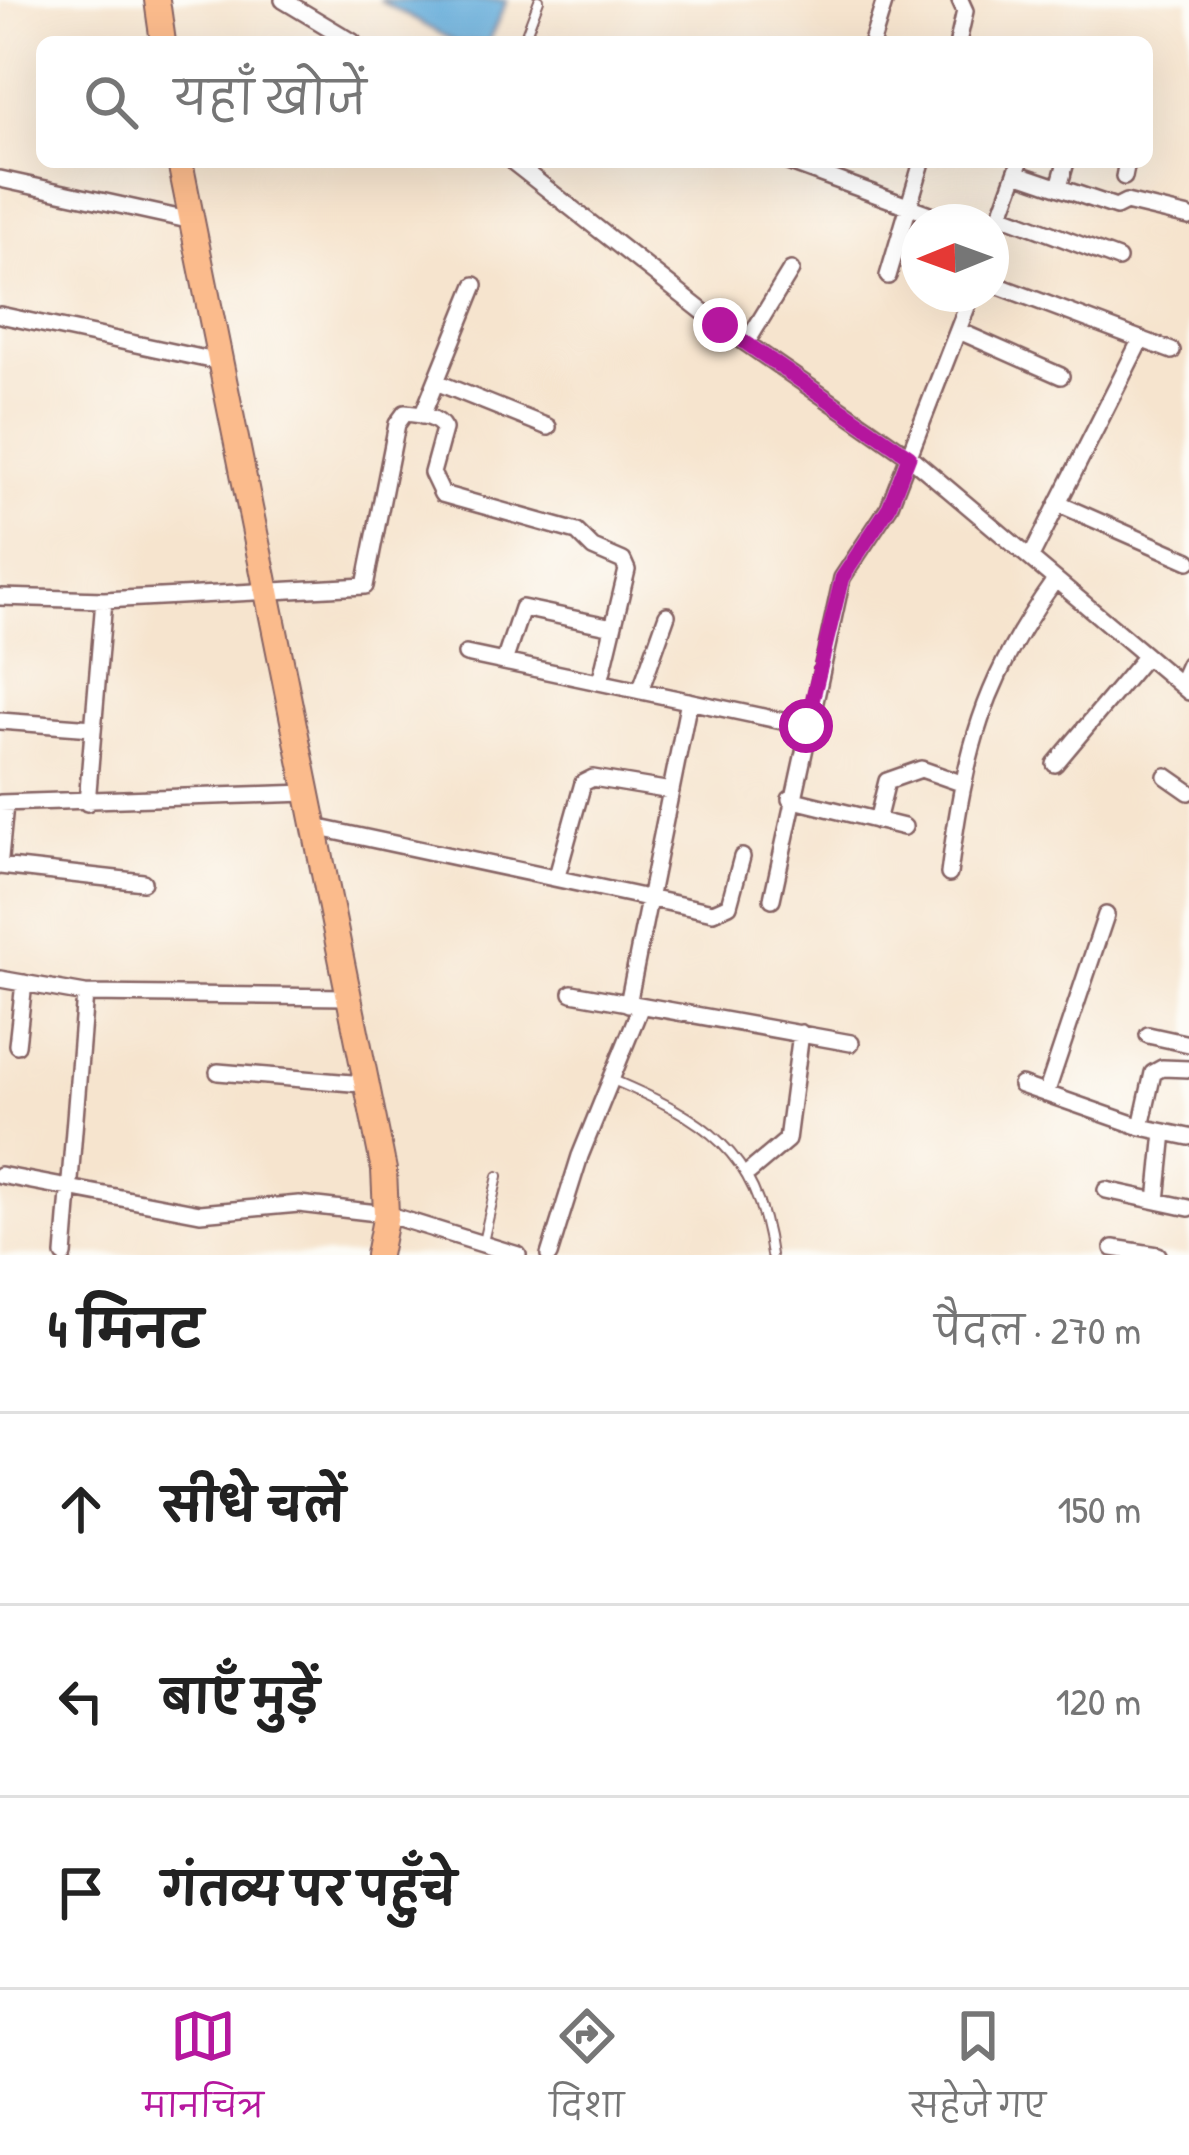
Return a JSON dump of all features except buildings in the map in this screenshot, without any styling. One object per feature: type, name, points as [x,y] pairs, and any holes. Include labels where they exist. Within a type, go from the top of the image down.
[{"type":"main road","points":[[158,0],[162,36]]},
{"type":"main road","points":[[181,168],[384,1170],[386,1214],[379,1255]]},
{"type":"street","points":[[284,0],[343,36]]},
{"type":"street","points":[[874,36],[885,0]]},
{"type":"street","points":[[959,36],[965,11],[960,0]]},
{"type":"street","points":[[521,168],[746,342],[909,456],[1184,688],[1189,664]]},
{"type":"street","points":[[910,204],[920,168]]},
{"type":"street","points":[[1005,204],[1018,168]]},
{"type":"street","points":[[1020,168],[1116,207],[1126,202],[1189,217]]},
{"type":"street","points":[[1059,187],[1064,168]]},
{"type":"street","points":[[836,170],[905,204]]},
{"type":"street","points":[[0,179],[188,220]]},
{"type":"street","points":[[1009,218],[1118,259]]},
{"type":"street","points":[[888,276],[901,233]]},
{"type":"street","points":[[746,342],[791,270]]},
{"type":"street","points":[[422,416],[475,285]]},
{"type":"street","points":[[1009,290],[1172,351]]},
{"type":"street","points":[[772,899],[790,799],[842,578],[889,507],[966,312]]},
{"type":"street","points":[[0,315],[220,362]]},
{"type":"street","points":[[959,331],[1061,376]]},
{"type":"street","points":[[1031,556],[1141,339]]},
{"type":"street","points":[[436,382],[548,427]]},
{"type":"street","points":[[0,596],[104,600],[364,586],[397,424],[405,413],[422,416],[444,429],[432,473],[442,494],[577,532],[592,548],[623,561],[627,570],[600,682]]},
{"type":"street","points":[[1059,504],[1189,561]]},
{"type":"street","points":[[950,874],[961,783],[1002,659],[1055,580]]},
{"type":"street","points":[[87,802],[104,600]]},
{"type":"street","points":[[505,662],[522,608],[614,627]]},
{"type":"street","points":[[640,691],[667,616]]},
{"type":"street","points":[[466,654],[806,726]]},
{"type":"street","points":[[1055,764],[1144,658]]},
{"type":"street","points":[[549,1255],[580,1156],[613,1080],[634,1005],[650,894],[689,701]]},
{"type":"street","points":[[0,721],[93,728]]},
{"type":"street","points":[[877,821],[887,781],[921,769],[961,783]]},
{"type":"street","points":[[1166,776],[1189,791]]},
{"type":"street","points":[[557,876],[584,782],[593,778],[671,791]]},
{"type":"street","points":[[142,882],[0,862],[3,803],[308,793]]},
{"type":"street","points":[[790,799],[904,826]]},
{"type":"street","points":[[315,827],[722,912],[742,857]]},
{"type":"street","points":[[1046,1094],[1106,915]]},
{"type":"street","points":[[0,979],[85,994],[346,997]]},
{"type":"street","points":[[17,1045],[24,983]]},
{"type":"street","points":[[572,993],[851,1043]]},
{"type":"street","points":[[64,1255],[85,994]]},
{"type":"street","points":[[748,1172],[787,1140],[801,1033]]},
{"type":"street","points":[[1148,1035],[1189,1043]]},
{"type":"street","points":[[1141,1127],[1153,1073],[1162,1068],[1189,1069]]},
{"type":"street","points":[[218,1072],[364,1084]]},
{"type":"street","points":[[1021,1085],[1141,1127],[1189,1137]]},
{"type":"street","points":[[1157,1202],[1164,1132]]},
{"type":"street","points":[[0,1174],[200,1213],[299,1204],[386,1214],[514,1254]]},
{"type":"street","points":[[1106,1190],[1189,1208]]},
{"type":"street","points":[[1113,1248],[1158,1255]]},
{"type":"lane","points":[[525,36],[539,0]]},
{"type":"lane","points":[[613,1080],[684,1110],[748,1172],[760,1196],[771,1255]]},
{"type":"lane","points":[[483,1242],[497,1176]]},
{"type":"water","points":[[379,0],[507,0],[491,36],[444,36]]},
{"type":"route","points":[[720,325],[909,456],[889,507],[842,578],[806,726]]}]
